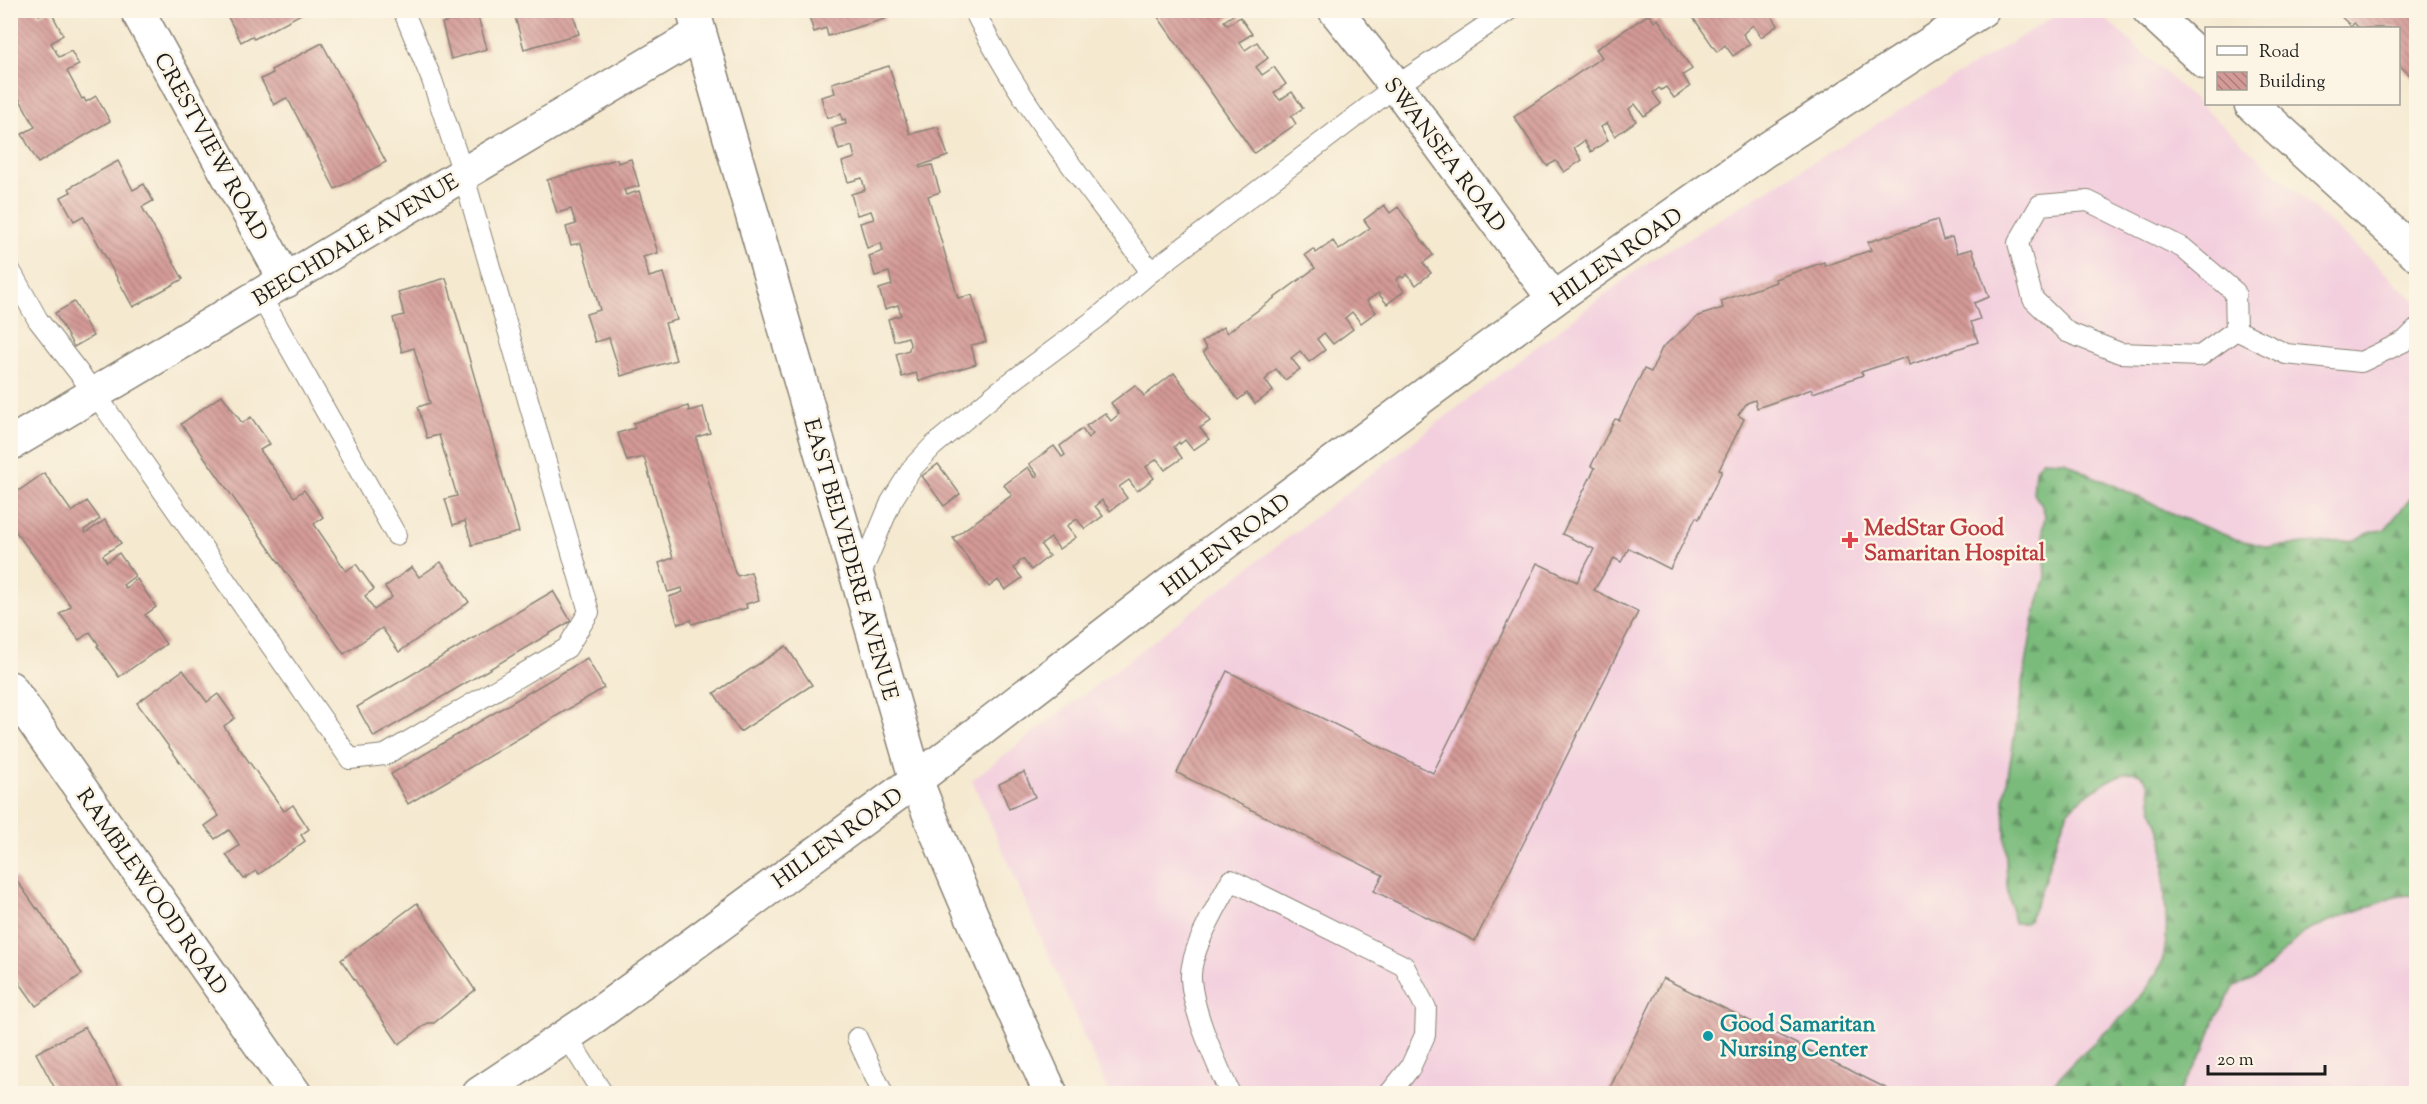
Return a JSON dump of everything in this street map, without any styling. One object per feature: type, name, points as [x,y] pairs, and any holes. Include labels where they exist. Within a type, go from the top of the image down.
[{"type":"street","name":"CRESTVIEW ROAD","points":[[137,10],[274,289]]},
{"type":"street","name":"SWANSEA ROAD","points":[[1335,10],[1396,86],[1554,299]]},
{"type":"street","name":"HILLEN ROAD","points":[[479,1094],[566,1035],[916,780],[1183,574],[1554,299],[1761,153],[1982,10]]},
{"type":"street","points":[[2149,10],[2205,62]]},
{"type":"street","name":"BEECHDALE AVENUE","points":[[10,444],[274,289],[464,173],[696,22]]},
{"type":"street","name":"EAST BELVEDERE AVENUE","points":[[696,22],[916,780],[971,916],[1051,1094]]},
{"type":"street","points":[[2252,105],[2416,254]]},
{"type":"street","name":"RAMBLEWOOD ROAD","points":[[10,688],[295,1094]]},
{"type":"lane","points":[[10,270],[38,320],[96,395],[350,759],[385,755],[567,648],[589,612],[464,173],[432,80],[403,10]]},
{"type":"lane","points":[[974,10],[992,48],[1031,110],[1151,272]]},
{"type":"lane","points":[[858,581],[891,502],[913,467],[933,446],[999,391],[1097,318],[1151,272],[1396,86],[1509,10]]},
{"type":"lane","points":[[2088,201],[2183,248],[2235,292],[2235,330],[2200,356],[2120,353],[2067,332],[2033,299],[2018,243],[2040,205],[2088,201]]},
{"type":"lane","points":[[274,289],[396,536]]},
{"type":"lane","points":[[2235,330],[2286,354],[2361,362],[2405,341],[2416,330]]},
{"type":"lane","points":[[1230,1094],[1203,1028],[1191,977],[1200,942],[1232,880],[1404,966],[1426,1008],[1425,1035],[1410,1068],[1389,1094]]},
{"type":"lane","points":[[566,1035],[603,1094]]},
{"type":"lane","points":[[857,1038],[883,1094]]},
{"type":"shaded area","name":"MedStar Good Samaritan Hospital","points":[[2063,11],[2097,11],[2416,301],[2416,1093],[1109,1093],[972,780],[1642,266]]},
{"type":"green space","points":[[2042,460],[2065,461],[2096,479],[2105,481],[2175,515],[2235,539],[2269,547],[2355,540],[2385,529],[2416,492],[2416,896],[2395,897],[2304,933],[2252,980],[2235,986],[2215,1019],[2204,1051],[2178,1093],[2047,1093],[2075,1061],[2139,999],[2161,964],[2166,933],[2164,854],[2161,831],[2152,807],[2149,784],[2140,774],[2133,772],[2103,784],[2070,810],[2062,824],[2036,904],[2025,923],[2014,923],[2007,887],[2004,800],[2033,622],[2046,577],[2043,527],[2045,515],[2041,503],[2033,494],[2035,469]]},
{"type":"building","points":[[10,10],[36,10],[39,15],[50,10],[63,35],[51,43],[59,57],[71,51],[79,65],[67,71],[82,99],[84,98],[86,102],[96,96],[110,121],[38,163],[22,134],[35,127],[18,96],[10,101]]},
{"type":"building","points":[[238,10],[304,10],[305,12],[254,39],[252,36],[241,42],[228,17]]},
{"type":"building","points":[[513,10],[572,10],[579,34],[524,49]]},
{"type":"building","points":[[807,10],[883,10],[885,19],[828,36],[826,28],[814,32]]},
{"type":"building","points":[[1153,10],[1234,10],[1236,13],[1224,21],[1228,25],[1240,17],[1252,34],[1239,42],[1245,50],[1257,42],[1268,58],[1256,67],[1262,75],[1274,67],[1286,84],[1274,93],[1280,100],[1292,92],[1303,108],[1291,116],[1296,124],[1254,153]]},
{"type":"building","points":[[1688,10],[1775,10],[1770,14],[1778,25],[1761,37],[1753,25],[1743,34],[1750,44],[1733,56],[1725,45],[1717,52]]},
{"type":"building","points":[[2334,10],[2416,10],[2416,81],[2400,66],[2400,27],[2358,27],[2354,23],[2351,26]]},
{"type":"building","points":[[477,13],[487,49],[451,59],[442,23]]},
{"type":"building","points":[[1649,14],[1654,22],[1658,19],[1692,69],[1683,75],[1690,87],[1674,98],[1666,87],[1661,90],[1659,88],[1653,93],[1661,104],[1644,116],[1635,104],[1629,109],[1636,121],[1615,136],[1607,123],[1601,127],[1608,140],[1591,152],[1584,141],[1574,148],[1582,160],[1564,172],[1556,161],[1547,166],[1514,117],[1602,57],[1596,49]]},
{"type":"building","points":[[322,43],[386,162],[335,189],[290,103],[286,98],[274,105],[261,79],[273,73],[271,70]]},
{"type":"building","points":[[889,66],[910,134],[938,127],[948,156],[919,166],[920,168],[932,165],[940,192],[928,196],[958,298],[972,295],[986,342],[971,345],[976,364],[919,381],[916,373],[902,377],[896,354],[909,350],[910,344],[908,337],[894,341],[888,319],[901,315],[898,305],[885,309],[879,289],[892,285],[889,272],[875,276],[869,256],[883,251],[881,243],[867,248],[860,223],[874,219],[871,211],[857,215],[851,194],[865,190],[862,178],[848,182],[842,162],[855,158],[852,146],[839,150],[832,128],[846,124],[845,119],[842,120],[841,114],[827,118],[821,97],[835,93],[832,83]]},
{"type":"building","points":[[617,159],[618,163],[631,159],[639,186],[624,190],[626,195],[639,191],[658,253],[643,257],[649,277],[663,273],[677,320],[665,323],[676,360],[621,376],[609,338],[595,342],[586,314],[600,310],[581,243],[571,245],[566,227],[576,224],[571,209],[557,213],[547,180]]},
{"type":"building","points":[[118,161],[133,190],[144,184],[153,201],[142,207],[183,279],[133,307],[83,216],[74,221],[61,197],[71,192],[69,188]]},
{"type":"building","points":[[1384,205],[1390,213],[1398,207],[1433,255],[1423,263],[1431,273],[1416,285],[1407,274],[1403,278],[1401,276],[1396,280],[1404,291],[1387,304],[1378,293],[1367,301],[1376,312],[1361,323],[1352,312],[1345,318],[1353,329],[1333,344],[1324,333],[1317,339],[1325,350],[1309,362],[1300,351],[1291,358],[1300,369],[1285,380],[1276,369],[1268,375],[1265,380],[1273,391],[1255,404],[1247,393],[1238,400],[1203,352],[1207,349],[1202,342],[1223,327],[1227,333],[1315,268],[1305,255],[1313,249],[1316,253],[1333,241],[1339,250],[1370,228],[1364,220]]},
{"type":"building","points":[[1937,220],[1943,240],[1952,237],[1957,253],[1972,249],[1989,297],[1974,303],[1980,319],[1971,322],[1978,342],[1909,365],[1907,357],[1861,372],[1863,375],[1813,393],[1812,389],[1757,408],[1755,400],[1747,403],[1738,415],[1744,419],[1719,470],[1722,471],[1699,519],[1696,517],[1670,569],[1629,548],[1621,562],[1614,558],[1594,590],[1638,612],[1475,941],[1374,891],[1383,875],[1177,773],[1227,671],[1433,773],[1537,563],[1577,582],[1594,549],[1562,534],[1595,468],[1591,466],[1615,419],[1619,420],[1644,369],[1651,372],[1662,348],[1698,316],[1723,308],[1721,301],[1824,262],[1825,266],[1871,250],[1868,242]]},
{"type":"building","points":[[446,278],[519,532],[472,545],[465,521],[453,525],[445,499],[457,496],[439,435],[427,438],[418,407],[430,403],[414,348],[402,352],[393,318],[404,315],[398,292]]},
{"type":"building","points":[[74,302],[93,336],[74,347],[55,313]]},
{"type":"building","points":[[1174,373],[1210,421],[1200,428],[1209,439],[1193,450],[1185,440],[1180,444],[1179,442],[1174,447],[1182,458],[1165,470],[1157,459],[1146,467],[1154,478],[1137,491],[1129,480],[1119,487],[1127,498],[1110,511],[1102,500],[1095,506],[1103,516],[1085,529],[1077,519],[1067,526],[1076,537],[1059,549],[1051,538],[1041,545],[1049,556],[1031,570],[1023,559],[1014,568],[1022,578],[1005,590],[998,580],[989,587],[953,538],[1012,495],[1004,485],[1028,467],[1035,477],[1038,475],[1029,464],[1054,446],[1062,457],[1065,455],[1060,446],[1082,429],[1088,438],[1093,434],[1086,426],[1105,413],[1111,421],[1119,414],[1111,403],[1135,385],[1144,396]]},
{"type":"building","points":[[222,395],[242,423],[251,417],[270,444],[260,450],[294,497],[304,490],[323,517],[314,524],[346,571],[356,564],[374,589],[365,596],[374,610],[392,597],[385,587],[412,567],[419,577],[441,562],[469,602],[399,652],[382,628],[344,654],[181,424]]},
{"type":"building","points":[[688,406],[689,411],[703,407],[710,433],[697,437],[697,442],[735,573],[738,576],[751,572],[759,600],[746,604],[747,608],[692,624],[691,620],[678,624],[669,597],[683,592],[682,588],[668,592],[659,563],[673,558],[644,457],[627,461],[618,433],[635,428],[633,423]]},
{"type":"building","points":[[938,464],[960,494],[944,506],[922,476]]},
{"type":"building","points":[[44,473],[72,512],[87,501],[100,519],[84,530],[86,533],[105,520],[121,543],[103,555],[105,559],[107,562],[119,553],[135,576],[123,585],[126,588],[137,579],[156,607],[145,615],[166,644],[119,677],[90,632],[79,640],[60,614],[71,606],[10,524],[10,497]]},
{"type":"building","points":[[553,591],[571,621],[374,737],[357,707]]},
{"type":"building","points":[[786,646],[812,685],[740,732],[714,693]]},
{"type":"building","points":[[587,658],[604,688],[408,804],[391,774]]},
{"type":"building","points":[[183,670],[207,702],[218,694],[235,718],[224,726],[225,728],[284,811],[293,805],[309,829],[301,835],[305,841],[259,874],[256,871],[244,879],[226,855],[239,846],[237,841],[229,830],[215,839],[205,826],[219,816],[137,703]]},
{"type":"building","points":[[1024,772],[1035,797],[1009,809],[999,784]]},
{"type":"building","points":[[15,878],[82,974],[36,1006],[10,969],[10,881]]},
{"type":"building","points":[[417,903],[475,990],[434,1023],[428,1023],[399,1044],[341,960]]},
{"type":"building","name":"Good Samaritan Nursing Center","points":[[1663,978],[1898,1094],[1607,1094]]},
{"type":"building","points":[[85,1027],[122,1094],[58,1094],[36,1053]]},
{"type":"place","name":"MedStar Good Samaritan Hospital","points":[[1850,540]]},
{"type":"place","name":"Good Samaritan Nursing Center","points":[[1708,1036]]}]
